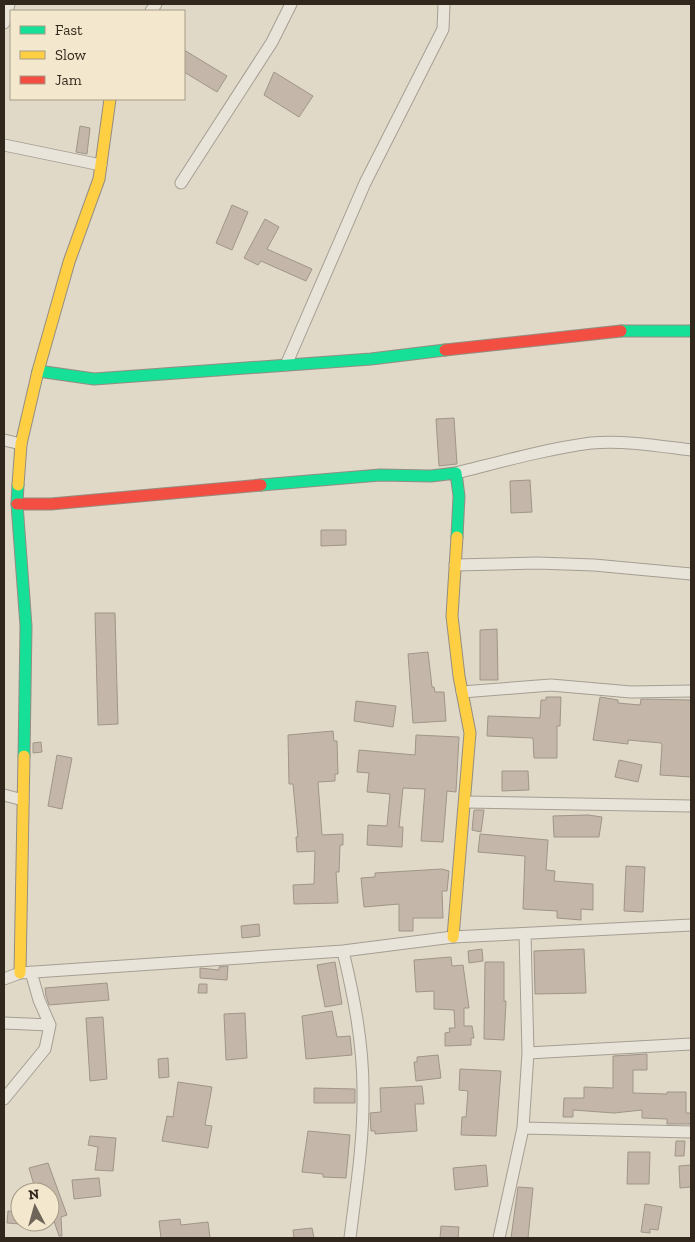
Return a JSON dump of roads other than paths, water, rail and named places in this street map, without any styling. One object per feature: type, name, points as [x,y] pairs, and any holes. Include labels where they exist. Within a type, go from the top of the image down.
[{"type":"street","points":[[4,23],[9,4]]},
{"type":"street","points":[[286,365],[365,183],[443,28],[444,4]]},
{"type":"street","points":[[181,183],[272,42],[287,5]]},
{"type":"street","points":[[4,1099],[45,1049],[50,1024],[26,972],[23,800],[26,626],[16,504],[21,444],[38,371],[70,262],[99,179],[110,100]]},
{"type":"street","points":[[4,145],[100,165]]},
{"type":"street","points":[[38,371],[94,379],[371,359],[606,331],[691,331]]},
{"type":"street","points":[[4,440],[21,444]]},
{"type":"street","points":[[16,504],[61,503],[380,475],[431,476],[456,474],[519,457],[593,443],[645,444],[691,450]]},
{"type":"street","points":[[453,937],[466,802],[470,733],[462,692],[452,616],[459,496],[456,474]]},
{"type":"street","points":[[455,565],[594,564],[691,574]]},
{"type":"street","points":[[462,692],[551,685],[631,692],[691,691]]},
{"type":"street","points":[[4,795],[23,800]]},
{"type":"street","points":[[466,802],[691,806]]},
{"type":"street","points":[[4,979],[26,972],[343,951],[453,937],[691,925]]},
{"type":"street","points":[[499,1238],[523,1128],[528,1053],[524,934]]},
{"type":"street","points":[[343,951],[353,994],[359,1034],[363,1090],[360,1161],[350,1238]]},
{"type":"street","points":[[4,1023],[50,1024]]},
{"type":"street","points":[[528,1053],[691,1044]]},
{"type":"street","points":[[523,1128],[691,1132]]}]
